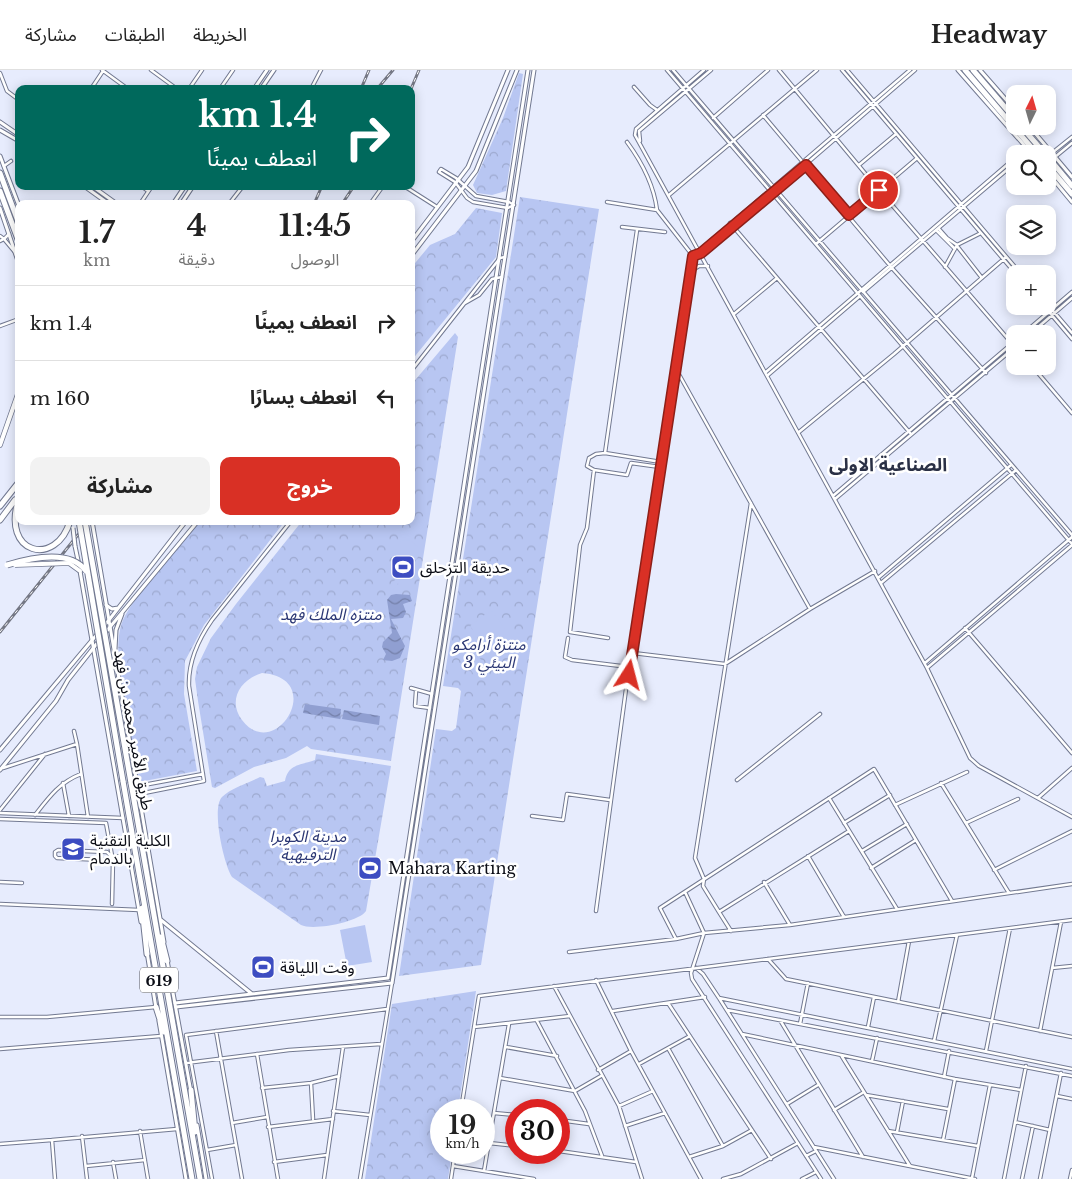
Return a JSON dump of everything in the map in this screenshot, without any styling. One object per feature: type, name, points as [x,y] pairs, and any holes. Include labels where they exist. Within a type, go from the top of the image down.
[{"type":"highway","points":[[965,70],[1035,145]]},
{"type":"highway","points":[[973,70],[1006,108]]},
{"type":"highway","points":[[1026,135],[1032,145]]},
{"type":"highway","points":[[1056,163],[1072,186]]},
{"type":"highway","points":[[0,173],[15,213]]},
{"type":"highway","points":[[1056,177],[1071,199]]},
{"type":"highway","points":[[0,191],[15,231]]},
{"type":"highway","points":[[0,506],[15,487]]},
{"type":"highway","points":[[0,520],[15,502]]},
{"type":"highway","points":[[15,506],[11,516],[10,526],[12,533],[22,545],[41,550],[50,547],[63,536],[69,525]]},
{"type":"highway","name":"طريق الأمير محمد بن فهد","points":[[80,525],[184,1132],[189,1179]]},
{"type":"highway","name":"طريق الأمير محمد بن فهد","points":[[86,525],[200,1179]]},
{"type":"highway","points":[[7,565],[25,560],[66,558],[78,561],[87,572]]},
{"type":"highway","points":[[137,862],[147,954]]},
{"type":"highway","points":[[148,878],[167,961]]},
{"type":"highway","points":[[156,1006],[171,1062]]},
{"type":"highway","points":[[190,1090],[198,1162]]},
{"type":"main road","points":[[0,444],[15,402]]},
{"type":"main road","points":[[0,567],[7,565],[69,563],[80,571]]},
{"type":"street","points":[[94,85],[103,70],[123,85]]},
{"type":"street","points":[[151,70],[172,85]]},
{"type":"street","points":[[192,85],[202,70]]},
{"type":"street","points":[[223,85],[233,70]]},
{"type":"street","points":[[257,85],[267,70]]},
{"type":"street","points":[[264,85],[274,70]]},
{"type":"street","points":[[312,85],[321,70]]},
{"type":"street","points":[[415,237],[458,182],[484,132],[508,70]]},
{"type":"street","points":[[415,251],[466,187],[483,156],[517,70]]},
{"type":"street","points":[[667,70],[710,120],[776,189],[1072,536],[924,663]]},
{"type":"street","points":[[673,70],[714,117],[732,142],[816,244],[1072,544],[927,668]]},
{"type":"street","points":[[704,70],[659,112],[636,129],[635,135],[875,571],[927,668],[970,758],[979,766],[1072,817]]},
{"type":"street","points":[[684,90],[689,89],[710,70]]},
{"type":"street","points":[[710,120],[768,70]]},
{"type":"street","points":[[779,70],[879,190],[1006,333]]},
{"type":"street","points":[[669,195],[817,70]]},
{"type":"street","points":[[842,70],[1010,265]]},
{"type":"street","points":[[847,70],[896,134],[918,157]]},
{"type":"street","points":[[596,911],[629,667],[633,653],[693,256],[733,227],[773,186],[835,137],[909,73],[916,70]]},
{"type":"street","points":[[958,70],[1022,145]]},
{"type":"street","points":[[980,70],[1006,100]]},
{"type":"street","points":[[360,1179],[392,983],[430,742],[534,71],[528,71],[393,943],[388,978],[392,983]]},
{"type":"street","points":[[0,73],[6,91],[15,97]]},
{"type":"street","points":[[675,80],[679,77]]},
{"type":"street","points":[[634,87],[659,112]]},
{"type":"street","points":[[764,115],[892,267],[986,373]]},
{"type":"street","points":[[0,122],[15,132]]},
{"type":"street","points":[[0,130],[15,139]]},
{"type":"street","points":[[859,165],[896,134]]},
{"type":"street","points":[[700,252],[730,223],[806,165],[835,137]]},
{"type":"street","points":[[1056,150],[1072,137]]},
{"type":"street","points":[[627,142],[640,159],[640,165],[653,188],[657,210],[693,256]]},
{"type":"street","points":[[1056,157],[1072,143]]},
{"type":"street","points":[[0,156],[17,200]]},
{"type":"street","points":[[816,244],[918,157]]},
{"type":"street","points":[[1056,159],[1072,177]]},
{"type":"street","points":[[4,166],[11,161]]},
{"type":"street","points":[[799,164],[806,165]]},
{"type":"street","points":[[993,180],[1006,167]]},
{"type":"street","points":[[514,205],[508,208],[473,202],[462,192],[458,182],[441,169],[438,170],[458,182],[466,187],[476,196],[509,202],[514,205]]},
{"type":"street","points":[[767,373],[1006,170]]},
{"type":"street","points":[[1056,182],[1071,199]]},
{"type":"street","points":[[90,190],[103,200]]},
{"type":"street","points":[[98,190],[111,200]]},
{"type":"street","points":[[232,200],[240,190]]},
{"type":"street","points":[[410,190],[438,208]]},
{"type":"street","points":[[142,200],[148,191]]},
{"type":"street","points":[[607,202],[657,210]]},
{"type":"street","points":[[0,208],[15,252]]},
{"type":"street","points":[[923,241],[938,230],[961,208]]},
{"type":"street","points":[[961,208],[981,233],[1012,265]]},
{"type":"street","points":[[730,223],[910,432]]},
{"type":"street","points":[[622,227],[665,232]]},
{"type":"street","points":[[605,452],[637,230]]},
{"type":"street","points":[[938,230],[956,247],[982,278]]},
{"type":"street","points":[[945,266],[956,247],[981,233]]},
{"type":"street","points":[[0,241],[9,234]]},
{"type":"street","points":[[0,236],[15,252]]},
{"type":"street","points":[[415,366],[500,258],[503,256],[506,258]]},
{"type":"street","points":[[799,432],[1005,258]]},
{"type":"street","points":[[690,271],[699,266],[708,266]]},
{"type":"street","points":[[464,304],[479,295],[492,279],[503,275]]},
{"type":"street","points":[[734,314],[777,277]]},
{"type":"street","points":[[1056,305],[1072,292]]},
{"type":"street","points":[[1056,311],[1072,298]]},
{"type":"street","points":[[1034,325],[1045,315]]},
{"type":"street","points":[[1041,325],[1052,315]]},
{"type":"street","points":[[1054,315],[1072,333]]},
{"type":"street","points":[[1054,315],[1072,339]]},
{"type":"street","points":[[491,317],[496,318]]},
{"type":"street","points":[[0,326],[15,320]]},
{"type":"street","points":[[834,497],[949,400],[1006,349]]},
{"type":"street","points":[[952,397],[986,373],[1006,355]]},
{"type":"street","points":[[675,368],[810,609]]},
{"type":"street","points":[[1040,375],[1072,413]]},
{"type":"street","points":[[478,400],[483,401]]},
{"type":"street","points":[[660,467],[631,463],[627,475],[594,470],[587,466],[589,458],[605,452],[661,462]]},
{"type":"street","points":[[468,464],[473,465]]},
{"type":"street","points":[[878,578],[1011,465]]},
{"type":"street","points":[[594,470],[587,528],[580,546],[570,632],[608,638]]},
{"type":"street","points":[[881,583],[1016,470]]},
{"type":"street","points":[[731,931],[703,886],[704,879],[695,858],[751,503]]},
{"type":"street","points":[[948,519],[953,522]]},
{"type":"street","points":[[72,525],[131,855],[177,1129],[189,1179]]},
{"type":"street","points":[[92,525],[206,1179]]},
{"type":"street","points":[[0,750],[44,694],[109,620],[183,525]]},
{"type":"street","points":[[1,769],[56,701],[68,680],[110,627],[195,525]]},
{"type":"street","points":[[140,794],[204,781],[188,686],[193,656],[202,634],[212,620],[288,525]]},
{"type":"street","points":[[457,536],[462,537]]},
{"type":"street","points":[[901,559],[904,564]]},
{"type":"street","points":[[633,653],[725,664],[810,609],[875,571]]},
{"type":"street","points":[[1031,573],[1034,577]]},
{"type":"street","points":[[447,601],[452,601]]},
{"type":"street","points":[[996,602],[1000,607]]},
{"type":"street","points":[[105,605],[112,609],[118,608]]},
{"type":"street","points":[[115,657],[116,630],[124,610]]},
{"type":"street","points":[[965,628],[1072,753]]},
{"type":"street","points":[[568,638],[565,657],[572,660],[629,667]]},
{"type":"street","points":[[411,688],[416,692],[432,694]]},
{"type":"street","points":[[433,688],[438,689]]},
{"type":"street","points":[[416,692],[415,706],[430,708]]},
{"type":"street","points":[[737,780],[763,762],[820,714]]},
{"type":"street","points":[[428,718],[433,719]]},
{"type":"street","points":[[74,731],[88,817]]},
{"type":"street","points":[[425,742],[430,742]]},
{"type":"street","points":[[1,769],[77,744]]},
{"type":"street","points":[[0,811],[45,754]]},
{"type":"street","points":[[421,766],[426,767]]},
{"type":"street","points":[[1038,798],[1072,768]]},
{"type":"street","points":[[676,939],[660,908],[874,769],[952,902]]},
{"type":"street","points":[[895,805],[966,772]]},
{"type":"street","points":[[35,815],[63,783],[81,774]]},
{"type":"street","points":[[138,786],[203,774]]},
{"type":"street","points":[[63,783],[70,816]]},
{"type":"street","points":[[941,784],[1009,894]]},
{"type":"street","points":[[532,816],[563,820],[567,794],[611,800]]},
{"type":"street","points":[[844,823],[890,796]]},
{"type":"street","points":[[829,798],[897,910]]},
{"type":"street","points":[[966,823],[1018,799]]},
{"type":"street","points":[[0,811],[35,815],[124,818]]},
{"type":"street","points":[[0,818],[106,823],[112,856],[112,904]]},
{"type":"street","points":[[412,822],[417,823]]},
{"type":"street","points":[[862,852],[906,824]]},
{"type":"street","points":[[719,912],[764,882],[849,831]]},
{"type":"street","points":[[994,870],[1072,831]]},
{"type":"street","points":[[871,868],[916,840]]},
{"type":"street","points":[[112,856],[107,852],[58,850],[55,852],[57,858],[104,860],[112,856],[131,855]]},
{"type":"street","points":[[808,856],[844,917]]},
{"type":"street","points":[[0,882],[22,883]]},
{"type":"street","points":[[764,882],[790,925]]},
{"type":"street","points":[[569,952],[676,939],[704,933],[790,925],[1072,884]]},
{"type":"street","points":[[402,886],[407,887]]},
{"type":"street","points":[[685,892],[704,933],[691,972],[692,979],[820,1179]]},
{"type":"street","points":[[0,904],[139,910]]},
{"type":"street","points":[[161,920],[255,998]]},
{"type":"street","points":[[463,1099],[479,996],[1072,920]]},
{"type":"street","points":[[1040,1031],[1061,922]]},
{"type":"street","points":[[986,1051],[1010,928]]},
{"type":"street","points":[[934,1041],[957,935]]},
{"type":"street","points":[[898,1002],[909,941]]},
{"type":"street","points":[[393,943],[398,944]]},
{"type":"street","points":[[767,959],[786,979],[1072,1037]]},
{"type":"street","points":[[1052,968],[1072,966]]},
{"type":"street","points":[[694,967],[703,974],[727,1010],[834,1179]]},
{"type":"street","points":[[175,1005],[388,978]]},
{"type":"street","points":[[596,980],[631,1052],[701,1179]]},
{"type":"street","points":[[175,1005],[392,983]]},
{"type":"street","points":[[800,1024],[808,983]]},
{"type":"street","points":[[554,986],[601,1076],[619,1106],[642,1179]]},
{"type":"street","points":[[612,1011],[705,997]]},
{"type":"street","points":[[868,1028],[874,997]]},
{"type":"street","points":[[719,998],[1072,1069]]},
{"type":"street","points":[[668,1003],[771,1159]]},
{"type":"street","points":[[0,1017],[47,1017],[156,1006]]},
{"type":"street","points":[[212,1179],[186,1035],[387,1009]]},
{"type":"street","points":[[727,1010],[1072,1076]]},
{"type":"street","points":[[474,1026],[510,1024],[570,1016]]},
{"type":"street","points":[[780,1020],[863,1157]]},
{"type":"street","points":[[537,1021],[575,1091],[602,1156]]},
{"type":"street","points":[[495,1106],[510,1024]]},
{"type":"street","points":[[216,1030],[242,1179]]},
{"type":"street","points":[[742,1034],[955,1079],[1021,1090]]},
{"type":"street","points":[[0,1049],[161,1036]]},
{"type":"street","points":[[638,1064],[690,1036]]},
{"type":"street","points":[[872,1062],[877,1038]]},
{"type":"street","points":[[186,1063],[257,1054],[382,1044]]},
{"type":"street","points":[[324,1179],[343,1047]]},
{"type":"street","points":[[506,1047],[557,1056]]},
{"type":"street","points":[[668,1048],[723,1146]]},
{"type":"street","points":[[944,1076],[949,1051]]},
{"type":"street","points":[[598,1070],[631,1052]]},
{"type":"street","points":[[257,1054],[278,1179]]},
{"type":"street","points":[[841,1055],[910,1166]]},
{"type":"street","points":[[1004,1179],[1026,1066]]},
{"type":"street","points":[[1040,1179],[1061,1073]]},
{"type":"street","points":[[262,1088],[311,1083],[339,1076]]},
{"type":"street","points":[[500,1078],[575,1091],[601,1076]]},
{"type":"street","points":[[943,1140],[955,1079]]},
{"type":"street","points":[[311,1083],[313,1120]]},
{"type":"street","points":[[787,1104],[818,1085]]},
{"type":"street","points":[[806,1156],[815,1149],[974,1179],[978,1146],[990,1085]]},
{"type":"street","points":[[619,1106],[653,1091]]},
{"type":"street","points":[[834,1110],[865,1093],[948,1109]]},
{"type":"street","points":[[1057,1096],[1072,1099]]},
{"type":"street","points":[[896,1132],[902,1101]]},
{"type":"street","points":[[334,1111],[370,1115]]},
{"type":"street","points":[[625,1126],[665,1113]]},
{"type":"street","points":[[232,1123],[267,1116]]},
{"type":"street","points":[[268,1127],[333,1119]]},
{"type":"street","points":[[570,1121],[590,1124]]},
{"type":"street","points":[[1015,1122],[1050,1130]]},
{"type":"street","points":[[1022,1179],[1033,1126]]},
{"type":"street","points":[[0,1144],[177,1129]]},
{"type":"street","points":[[689,1157],[723,1146],[752,1130]]},
{"type":"street","points":[[140,1131],[148,1179]]},
{"type":"street","points":[[888,1131],[978,1146]]},
{"type":"street","points":[[82,1136],[87,1179]]},
{"type":"street","points":[[52,1140],[56,1179]]},
{"type":"street","points":[[724,1179],[741,1174],[798,1143]]},
{"type":"street","points":[[207,1150],[236,1145]]},
{"type":"street","points":[[570,1152],[636,1162]]},
{"type":"street","points":[[274,1162],[327,1155]]},
{"type":"street","points":[[86,1166],[145,1160]]},
{"type":"street","points":[[113,1162],[116,1179]]},
{"type":"street","points":[[484,1171],[485,1164]]},
{"type":"street","points":[[451,1179],[453,1166],[534,1179]]},
{"type":"street","points":[[1070,1179],[1072,1170]]},
{"type":"street","points":[[802,1179],[816,1172]]},
{"type":"green space","points":[[519,73],[523,74],[506,191],[492,195],[477,193],[473,185],[503,118]]},
{"type":"green space","name":"منتزة أرامكو البيئي 3","points":[[520,197],[599,209],[481,965],[399,976],[436,729],[452,731],[456,728],[461,691],[458,688],[443,686]]},
{"type":"green space","points":[[476,208],[502,213],[496,257],[415,356],[415,263],[430,245],[455,234]]},
{"type":"green space","name":"منتزه الملك فهد","points":[[455,333],[458,337],[391,761],[311,749],[307,746],[286,758],[254,767],[215,788],[212,787],[195,679],[197,667],[211,638],[299,525],[415,525],[415,380]],"holes":[[[262,673],[281,678],[291,689],[293,702],[289,715],[280,726],[268,732],[255,731],[242,720],[236,705],[236,698],[242,685],[254,676]]]},
{"type":"green space","points":[[197,525],[282,525],[204,625],[185,661],[184,694],[197,771],[139,782],[123,700],[118,654],[119,635],[123,620],[130,608],[159,569]]},
{"type":"green space","name":"حديقة التزحلق","points":[[410,540],[418,547],[418,557],[393,590],[390,589],[399,572],[393,565],[397,559],[396,547],[401,541]]},
{"type":"green space","points":[[491,610],[517,644],[496,660],[470,626]]},
{"type":"green space","points":[[473,650],[487,667],[475,676],[462,658]]},
{"type":"green space","name":"مدينة الكوبرا الترفيهية","points":[[316,754],[391,766],[366,911],[355,919],[346,922],[307,927],[301,925],[232,877],[222,849],[218,812],[222,797],[230,791],[260,777],[264,778],[267,786],[285,781],[292,768],[315,760]]},
{"type":"green space","points":[[365,925],[372,962],[347,966],[340,930]]},
{"type":"green space","points":[[476,991],[460,1099],[430,1099],[430,1164],[450,1164],[448,1179],[365,1179],[392,1004]]},
{"type":"green space","points":[[432,1164],[445,1164],[444,1170],[431,1168]]},
{"type":"water","points":[[391,595],[410,595],[412,601],[403,604],[406,612],[403,618],[391,619],[405,646],[400,658],[392,661],[383,660],[386,654],[382,647],[383,642],[392,633],[387,600]]},
{"type":"water","points":[[305,704],[341,709],[340,719],[303,713]]},
{"type":"water","points":[[344,710],[380,716],[379,725],[342,719]]},
{"type":"railway","points":[[363,85],[369,70]]},
{"type":"railway","points":[[380,85],[393,70]]},
{"type":"railway","points":[[413,85],[419,70]]},
{"type":"railway","points":[[316,200],[320,190]]},
{"type":"railway","points":[[345,200],[351,190]]},
{"type":"railway","points":[[0,632],[86,525]]},
{"type":"place","name":"حديقة التزحلق","points":[[403,567]]},
{"type":"place","name":"الكلية التقنية بالدمام","points":[[73,849]]},
{"type":"place","name":"Mahara Karting","points":[[370,868]]},
{"type":"place","name":"وقت اللياقة","points":[[263,967]]},
{"type":"district","name":"الصناعية الاولى","points":[[888,465]]},
{"type":"route","points":[[629,675],[693,256],[701,253],[806,165],[849,215],[879,190]]}]
